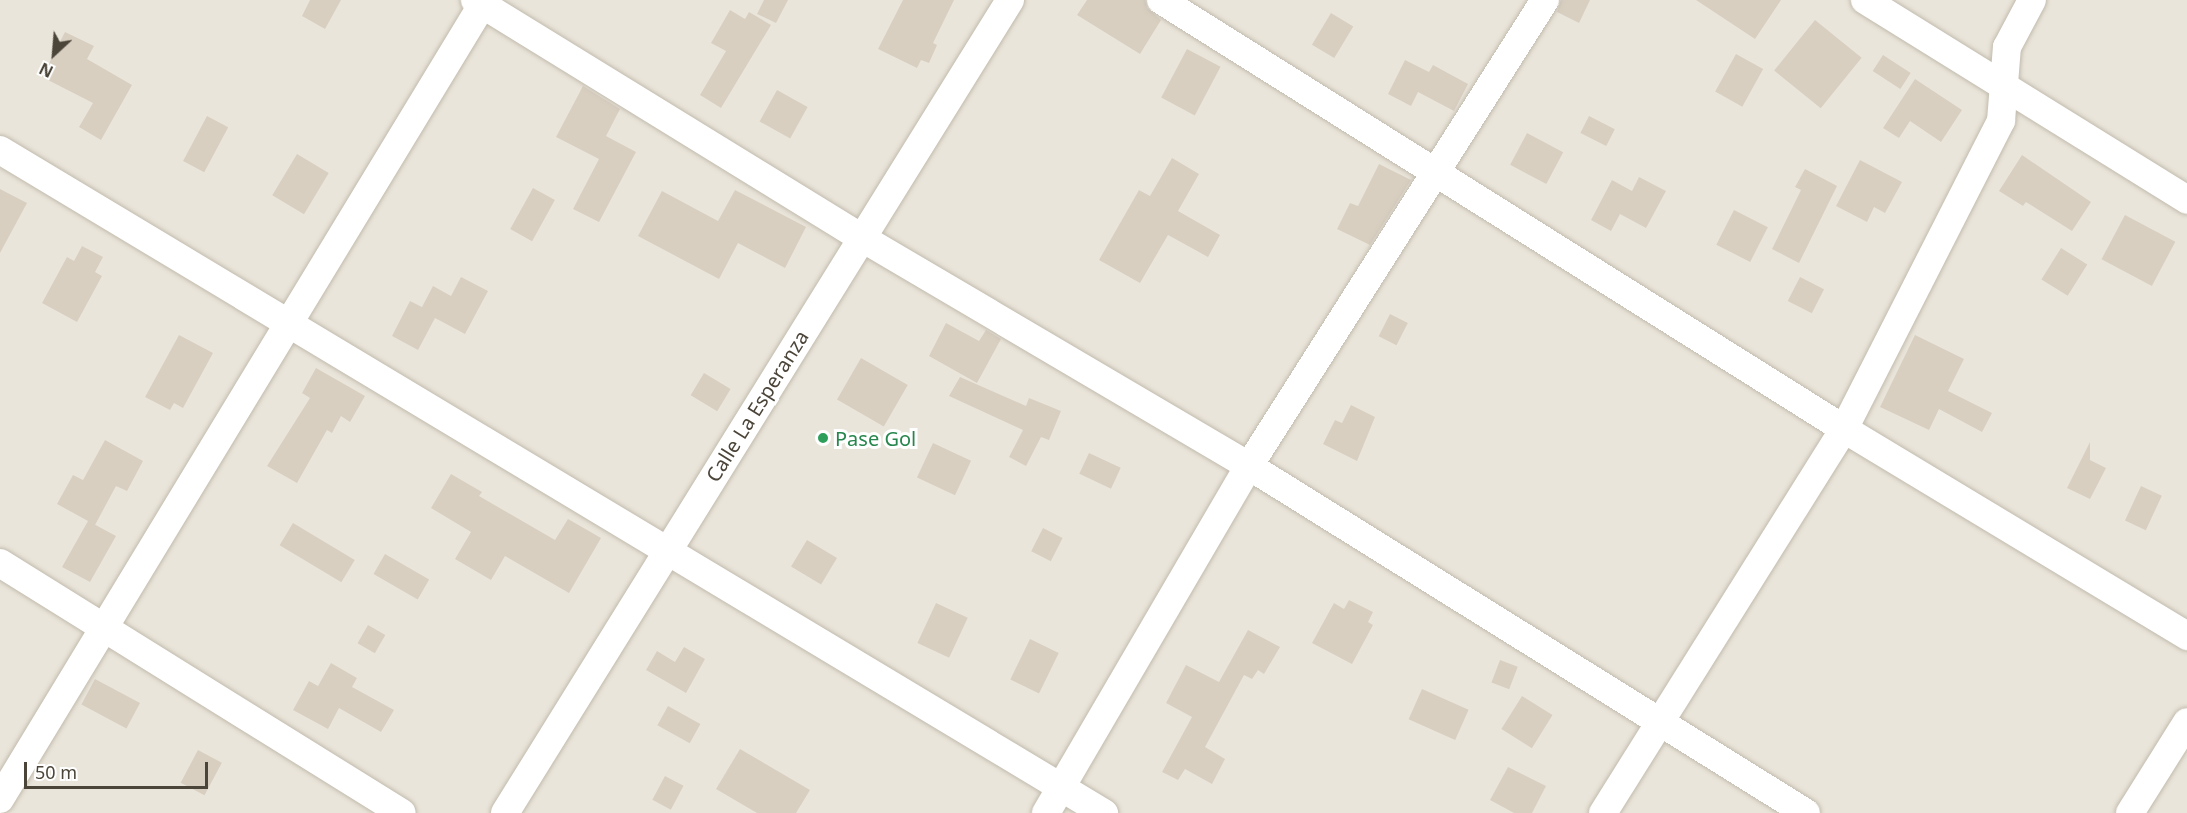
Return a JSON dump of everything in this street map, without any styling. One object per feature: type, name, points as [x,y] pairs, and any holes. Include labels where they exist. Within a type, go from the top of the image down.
[{"type":"street","name":"Calle La Esperanza","points":[[505,813],[1010,0]]},
{"type":"street","points":[[1161,0],[1844,429],[2187,636]]},
{"type":"street","points":[[1046,813],[1249,466],[1545,0]]},
{"type":"street","points":[[1865,0],[2187,200]]},
{"type":"street","points":[[1603,813],[1844,429],[2001,121],[2002,86],[2007,47],[2032,0]]},
{"type":"street","points":[[0,799],[106,629],[286,323],[481,2],[862,238],[1249,466],[1806,813]]},
{"type":"street","points":[[0,150],[1104,813]]},
{"type":"street","points":[[0,563],[402,813]]},
{"type":"street","points":[[2130,813],[2187,722]]},
{"type":"shaded area","points":[[0,0],[2187,0],[2187,813],[0,813]]},
{"type":"building","points":[[310,0],[341,0],[325,29],[302,16]]},
{"type":"building","points":[[764,0],[788,0],[776,23],[757,14]]},
{"type":"building","points":[[903,0],[954,0],[933,43],[937,45],[929,63],[921,60],[917,68],[878,49]]},
{"type":"building","points":[[1087,0],[1145,0],[1147,8],[1161,20],[1140,54],[1077,15]]},
{"type":"building","points":[[1561,0],[1590,0],[1579,23],[1557,12]]},
{"type":"building","points":[[1696,0],[1781,0],[1755,39]]},
{"type":"building","points":[[730,10],[745,19],[749,12],[771,25],[721,108],[700,95],[726,51],[711,43]]},
{"type":"building","points":[[1331,13],[1353,26],[1334,58],[1312,45]]},
{"type":"building","points":[[1815,20],[1862,58],[1821,108],[1774,71]]},
{"type":"building","points":[[65,32],[94,46],[87,59],[132,85],[101,140],[79,127],[93,103],[42,77]]},
{"type":"building","points":[[1187,49],[1221,67],[1195,115],[1161,98]]},
{"type":"building","points":[[1736,54],[1763,69],[1742,107],[1715,92]]},
{"type":"building","points":[[1883,55],[1911,73],[1900,89],[1873,71]]},
{"type":"building","points":[[1405,60],[1429,72],[1433,65],[1468,84],[1454,111],[1418,92],[1411,106],[1388,94]]},
{"type":"building","points":[[1915,79],[1962,110],[1941,142],[1910,121],[1899,138],[1883,128]]},
{"type":"building","points":[[583,86],[620,109],[606,136],[636,152],[599,222],[573,209],[599,159],[556,137]]},
{"type":"building","points":[[777,90],[808,107],[790,138],[760,121]]},
{"type":"building","points":[[207,116],[228,127],[204,172],[183,161]]},
{"type":"building","points":[[1589,116],[1615,129],[1606,146],[1580,133]]},
{"type":"building","points":[[1527,133],[1563,152],[1546,184],[1510,165]]},
{"type":"building","points":[[297,154],[329,173],[304,214],[272,195]]},
{"type":"building","points":[[2022,155],[2091,202],[2072,231],[2026,202],[2023,206],[1999,191]]},
{"type":"building","points":[[1172,158],[1199,174],[1178,211],[1220,235],[1208,257],[1168,235],[1140,283],[1099,260],[1139,190],[1150,196]]},
{"type":"building","points":[[1860,160],[1902,182],[1885,213],[1874,207],[1867,222],[1836,206]]},
{"type":"building","points":[[1379,164],[1411,180],[1370,245],[1337,229],[1350,203],[1358,206]]},
{"type":"building","points":[[1805,169],[1837,186],[1799,263],[1772,249],[1801,190],[1795,187]]},
{"type":"building","points":[[1639,177],[1666,191],[1646,228],[1620,214],[1611,231],[1591,220],[1612,180],[1632,191]]},
{"type":"building","points":[[533,188],[555,200],[532,241],[510,229]]},
{"type":"building","points":[[0,189],[27,203],[0,253]]},
{"type":"building","points":[[735,190],[806,227],[785,268],[738,243],[719,279],[638,236],[662,191],[718,221]]},
{"type":"building","points":[[1734,210],[1768,227],[1750,262],[1716,245]]},
{"type":"building","points":[[2125,215],[2175,242],[2152,286],[2102,259]]},
{"type":"building","points":[[82,246],[103,257],[95,272],[102,276],[77,322],[42,303],[67,257],[74,261]]},
{"type":"building","points":[[2061,248],[2087,264],[2068,296],[2041,279]]},
{"type":"building","points":[[461,277],[488,291],[465,334],[435,318],[418,350],[392,336],[410,301],[422,307],[433,286],[451,296]]},
{"type":"building","points":[[1800,277],[1824,289],[1812,313],[1788,301]]},
{"type":"building","points":[[1390,314],[1408,323],[1396,345],[1379,336]]},
{"type":"building","points":[[946,323],[979,341],[986,330],[1001,339],[977,383],[929,356]]},
{"type":"building","points":[[179,335],[213,353],[183,408],[174,403],[170,410],[145,397]]},
{"type":"building","points":[[1915,335],[1964,359],[1948,391],[1992,413],[1982,432],[1939,409],[1929,430],[1880,407]]},
{"type":"building","points":[[861,358],[908,385],[884,427],[837,400]]},
{"type":"building","points":[[316,368],[365,396],[350,422],[341,416],[332,433],[327,430],[297,483],[267,466],[310,398],[302,393]]},
{"type":"building","points":[[704,373],[731,389],[717,411],[691,395]]},
{"type":"building","points":[[960,377],[1026,406],[1029,398],[1061,411],[1049,440],[1041,437],[1026,466],[1009,457],[1023,430],[949,396]]},
{"type":"building","points":[[1351,405],[1375,417],[1357,461],[1323,444],[1335,420],[1342,423]]},
{"type":"building","points":[[105,440],[143,461],[127,491],[116,486],[95,525],[116,536],[90,582],[62,567],[88,521],[57,504],[73,475],[83,480]]},
{"type":"building","points":[[2090,442],[2090,460],[2106,468],[2090,499],[2067,488]]},
{"type":"building","points":[[933,443],[971,461],[955,495],[917,477]]},
{"type":"building","points":[[1089,453],[1121,468],[1111,489],[1079,474]]},
{"type":"building","points":[[451,474],[482,492],[479,496],[555,540],[568,519],[601,538],[569,593],[505,556],[491,580],[455,559],[471,532],[431,508]]},
{"type":"building","points":[[2141,486],[2162,496],[2146,530],[2125,520]]},
{"type":"building","points":[[293,523],[355,560],[341,582],[280,545]]},
{"type":"building","points":[[1043,528],[1063,538],[1051,561],[1031,551]]},
{"type":"building","points":[[807,540],[837,558],[821,585],[791,567]]},
{"type":"building","points":[[385,554],[429,580],[418,599],[374,574]]},
{"type":"building","points":[[1349,600],[1373,612],[1368,622],[1373,625],[1352,664],[1312,643],[1334,603],[1344,609]]},
{"type":"building","points":[[936,603],[968,618],[949,658],[917,643]]},
{"type":"building","points":[[368,625],[385,635],[375,653],[358,643]]},
{"type":"building","points":[[1248,630],[1280,647],[1264,674],[1258,670],[1252,679],[1244,675],[1205,747],[1225,759],[1212,784],[1185,769],[1178,780],[1162,772],[1192,717],[1166,703],[1186,665],[1219,682]]},
{"type":"building","points":[[1030,639],[1059,653],[1039,693],[1010,679]]},
{"type":"building","points":[[684,647],[705,659],[686,693],[646,670],[657,651],[675,662]]},
{"type":"building","points":[[1500,660],[1518,667],[1509,689],[1491,682]]},
{"type":"building","points":[[331,663],[357,678],[352,687],[394,710],[381,732],[339,708],[328,729],[293,710],[309,681],[318,686]]},
{"type":"building","points":[[95,679],[140,703],[126,729],[81,705]]},
{"type":"building","points":[[1422,689],[1469,710],[1455,740],[1409,719]]},
{"type":"building","points":[[1522,696],[1553,715],[1532,748],[1501,729]]},
{"type":"building","points":[[668,706],[700,724],[690,743],[657,725]]},
{"type":"building","points":[[740,749],[810,790],[796,813],[757,813],[716,789]]},
{"type":"building","points":[[198,750],[222,763],[204,795],[181,783]]},
{"type":"building","points":[[1508,767],[1546,786],[1532,813],[1514,813],[1490,800]]},
{"type":"building","points":[[665,776],[684,786],[671,810],[652,800]]},
{"type":"place","name":"Pase Gol","points":[[823,438]]}]
